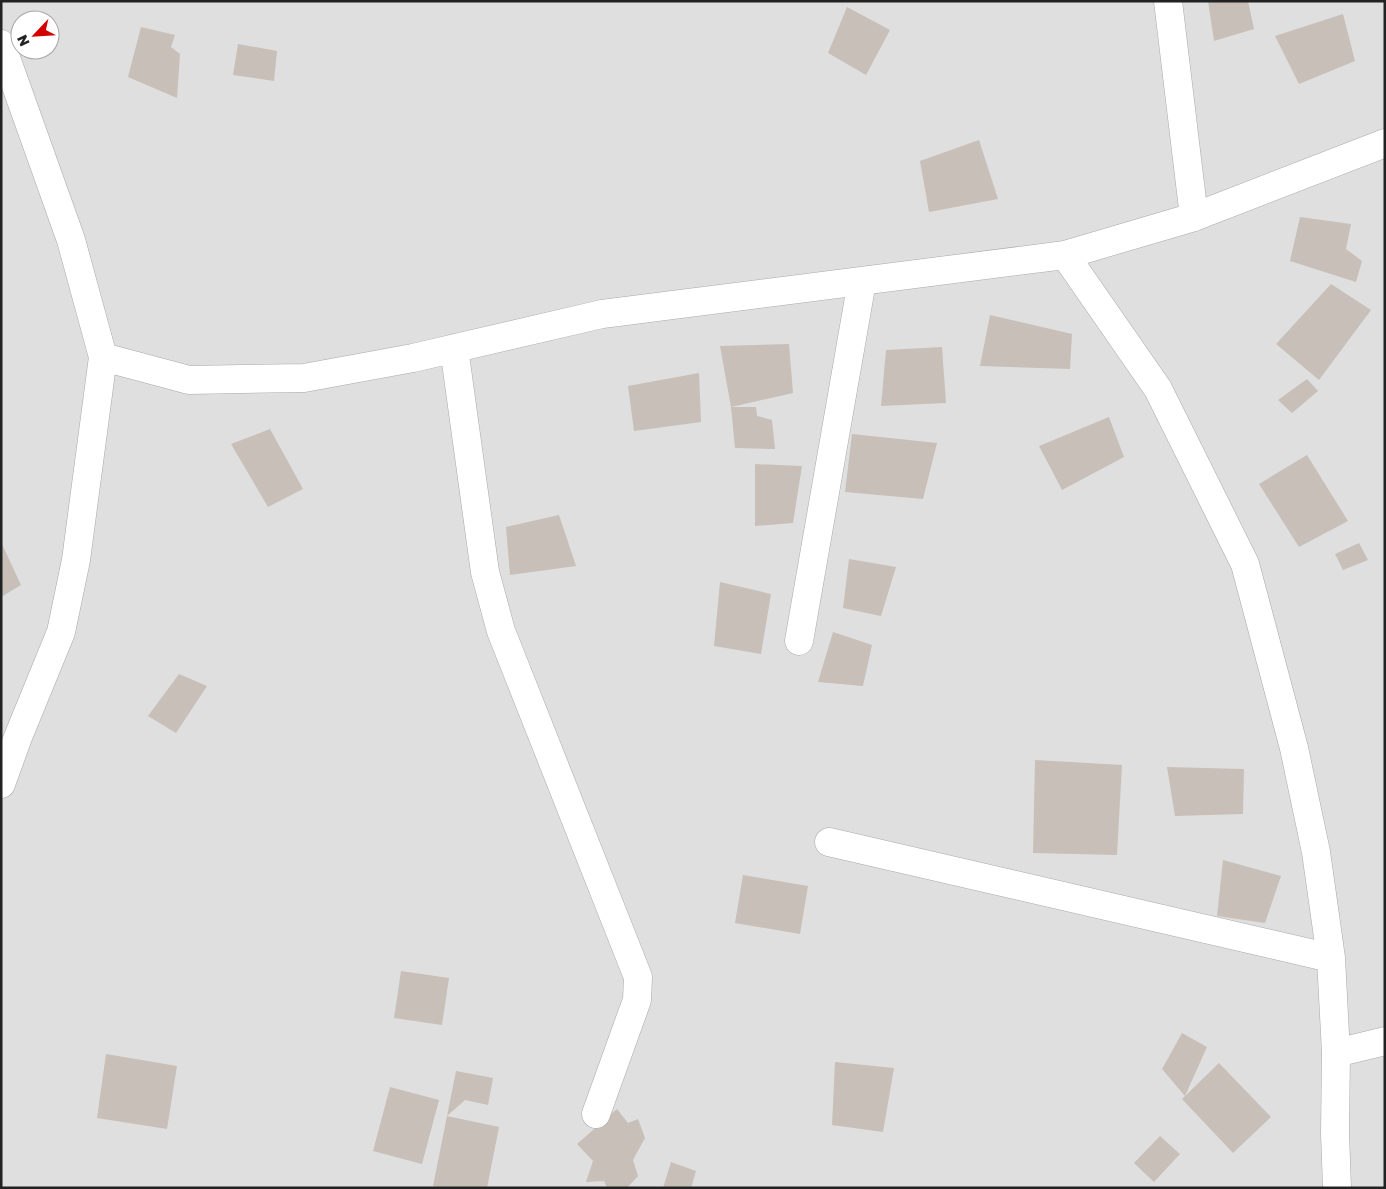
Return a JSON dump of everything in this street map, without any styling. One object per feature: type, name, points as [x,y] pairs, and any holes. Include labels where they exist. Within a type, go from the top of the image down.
[{"type":"street","points":[[1168,1],[1194,216]]},
{"type":"street","points":[[1,44],[70,240],[103,357],[76,560],[61,632],[1,784]]},
{"type":"street","points":[[103,357],[189,380],[304,378],[414,358],[602,314],[1065,255],[1194,216],[1385,144]]},
{"type":"street","points":[[1065,255],[1158,389],[1246,564],[1294,748],[1316,852],[1331,958],[1336,1053],[1335,1133],[1337,1188]]},
{"type":"street","points":[[799,640],[862,281]]},
{"type":"street","points":[[454,348],[485,572],[499,622],[638,977],[637,1000],[596,1114]]},
{"type":"street","points":[[829,842],[1331,958]]},
{"type":"street","points":[[1336,1053],[1385,1042]]},
{"type":"shaded area","points":[[1,1],[1385,1],[1385,1188],[1,1188]]},
{"type":"building","points":[[1208,1],[1248,1],[1254,29],[1214,41]]},
{"type":"building","points":[[847,7],[890,30],[866,75],[828,53]]},
{"type":"building","points":[[1343,14],[1355,61],[1299,84],[1275,36]]},
{"type":"building","points":[[141,27],[175,35],[171,47],[180,54],[177,98],[128,77]]},
{"type":"building","points":[[238,44],[277,51],[274,81],[233,75]]},
{"type":"building","points":[[979,140],[998,199],[929,212],[920,161]]},
{"type":"building","points":[[1300,217],[1351,224],[1346,249],[1362,261],[1356,282],[1290,261]]},
{"type":"building","points":[[1331,284],[1371,310],[1319,380],[1276,344]]},
{"type":"building","points":[[990,315],[1072,334],[1070,369],[980,366]]},
{"type":"building","points":[[789,344],[793,393],[731,407],[720,346]]},
{"type":"building","points":[[942,347],[946,403],[881,406],[886,350]]},
{"type":"building","points":[[699,373],[701,422],[634,431],[628,386]]},
{"type":"building","points":[[1307,379],[1318,391],[1292,413],[1278,400]]},
{"type":"building","points":[[731,407],[756,407],[757,416],[772,420],[775,449],[735,448]]},
{"type":"building","points":[[1109,417],[1124,457],[1062,490],[1039,446]]},
{"type":"building","points":[[270,429],[303,489],[268,507],[231,444]]},
{"type":"building","points":[[852,434],[937,443],[923,499],[845,492]]},
{"type":"building","points":[[1307,455],[1348,521],[1299,547],[1259,484]]},
{"type":"building","points":[[755,464],[802,466],[793,523],[755,526]]},
{"type":"building","points":[[559,515],[576,566],[510,575],[506,527]]},
{"type":"building","points":[[1,542],[21,585],[1,597]]},
{"type":"building","points":[[1359,543],[1368,560],[1343,570],[1335,554]]},
{"type":"building","points":[[849,559],[896,567],[881,616],[843,608]]},
{"type":"building","points":[[720,582],[771,594],[761,654],[714,646]]},
{"type":"building","points":[[833,632],[872,645],[863,686],[818,682]]},
{"type":"building","points":[[179,674],[207,686],[176,733],[148,716]]},
{"type":"building","points":[[1035,760],[1122,765],[1117,855],[1033,853]]},
{"type":"building","points":[[1167,767],[1244,769],[1243,814],[1175,816]]},
{"type":"building","points":[[1223,860],[1281,876],[1265,923],[1217,916]]},
{"type":"building","points":[[743,875],[808,886],[800,934],[735,923]]},
{"type":"building","points":[[401,971],[449,978],[442,1025],[394,1018]]},
{"type":"building","points":[[1182,1033],[1207,1047],[1185,1096],[1162,1069]]},
{"type":"building","points":[[106,1054],[177,1066],[167,1129],[97,1118]]},
{"type":"building","points":[[835,1062],[894,1068],[883,1132],[832,1125]]},
{"type":"building","points":[[1219,1063],[1271,1117],[1233,1153],[1182,1099]]},
{"type":"building","points":[[456,1071],[493,1078],[488,1105],[465,1100],[447,1116]]},
{"type":"building","points":[[390,1087],[439,1100],[422,1164],[373,1151]]},
{"type":"building","points":[[617,1109],[628,1123],[638,1119],[645,1138],[633,1160],[638,1176],[627,1188],[607,1188],[604,1181],[586,1182],[593,1161],[577,1144]]},
{"type":"building","points":[[447,1116],[499,1127],[487,1188],[441,1188],[433,1186]]},
{"type":"building","points":[[1160,1136],[1180,1154],[1154,1182],[1134,1163]]},
{"type":"building","points":[[671,1162],[696,1171],[691,1188],[663,1188]]}]
